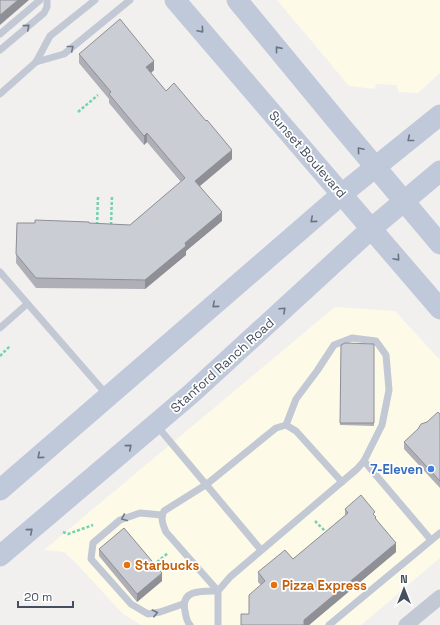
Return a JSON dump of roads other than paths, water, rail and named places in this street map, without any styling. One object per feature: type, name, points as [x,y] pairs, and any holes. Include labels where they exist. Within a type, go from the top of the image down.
[{"type":"main road","name":"Sunset Boulevard","points":[[175,0],[440,309]]},
{"type":"main road","points":[[237,0],[440,244]]},
{"type":"main road","points":[[0,490],[342,194],[440,115]]},
{"type":"main road","name":"Stanford Ranch Road","points":[[0,556],[198,388],[372,228],[440,171]]},
{"type":"street","points":[[406,625],[440,597]]},
{"type":"lane","points":[[0,34],[40,0]]},
{"type":"lane","points":[[0,50],[44,12],[47,7],[47,0]]},
{"type":"lane","points":[[0,94],[36,62],[50,36],[95,0]]},
{"type":"lane","points":[[36,62],[64,54],[130,0]]},
{"type":"lane","points":[[0,272],[109,397]]},
{"type":"lane","points":[[0,328],[27,304]]},
{"type":"lane","points":[[218,625],[218,591],[230,577],[342,482],[364,461],[382,425],[389,390],[386,355],[376,341],[352,338],[334,345],[296,399],[286,425]]},
{"type":"lane","points":[[156,424],[261,550]]},
{"type":"lane","points":[[218,591],[166,532],[162,522],[162,515],[164,511],[207,484],[276,428],[286,425],[296,431],[342,482]]},
{"type":"lane","points":[[364,461],[431,540]]},
{"type":"lane","points":[[162,515],[140,512],[120,520],[93,543],[91,559],[131,604],[148,614],[160,612],[183,604],[188,596],[199,591],[218,591]]},
{"type":"lane","points":[[329,625],[440,533]]},
{"type":"lane","points":[[183,604],[187,622],[190,625]]},
{"type":"place","name":"7-Eleven","points":[[431,469]]},
{"type":"place","name":"Starbucks","points":[[127,565]]},
{"type":"place","name":"Pizza Express","points":[[274,585]]}]
